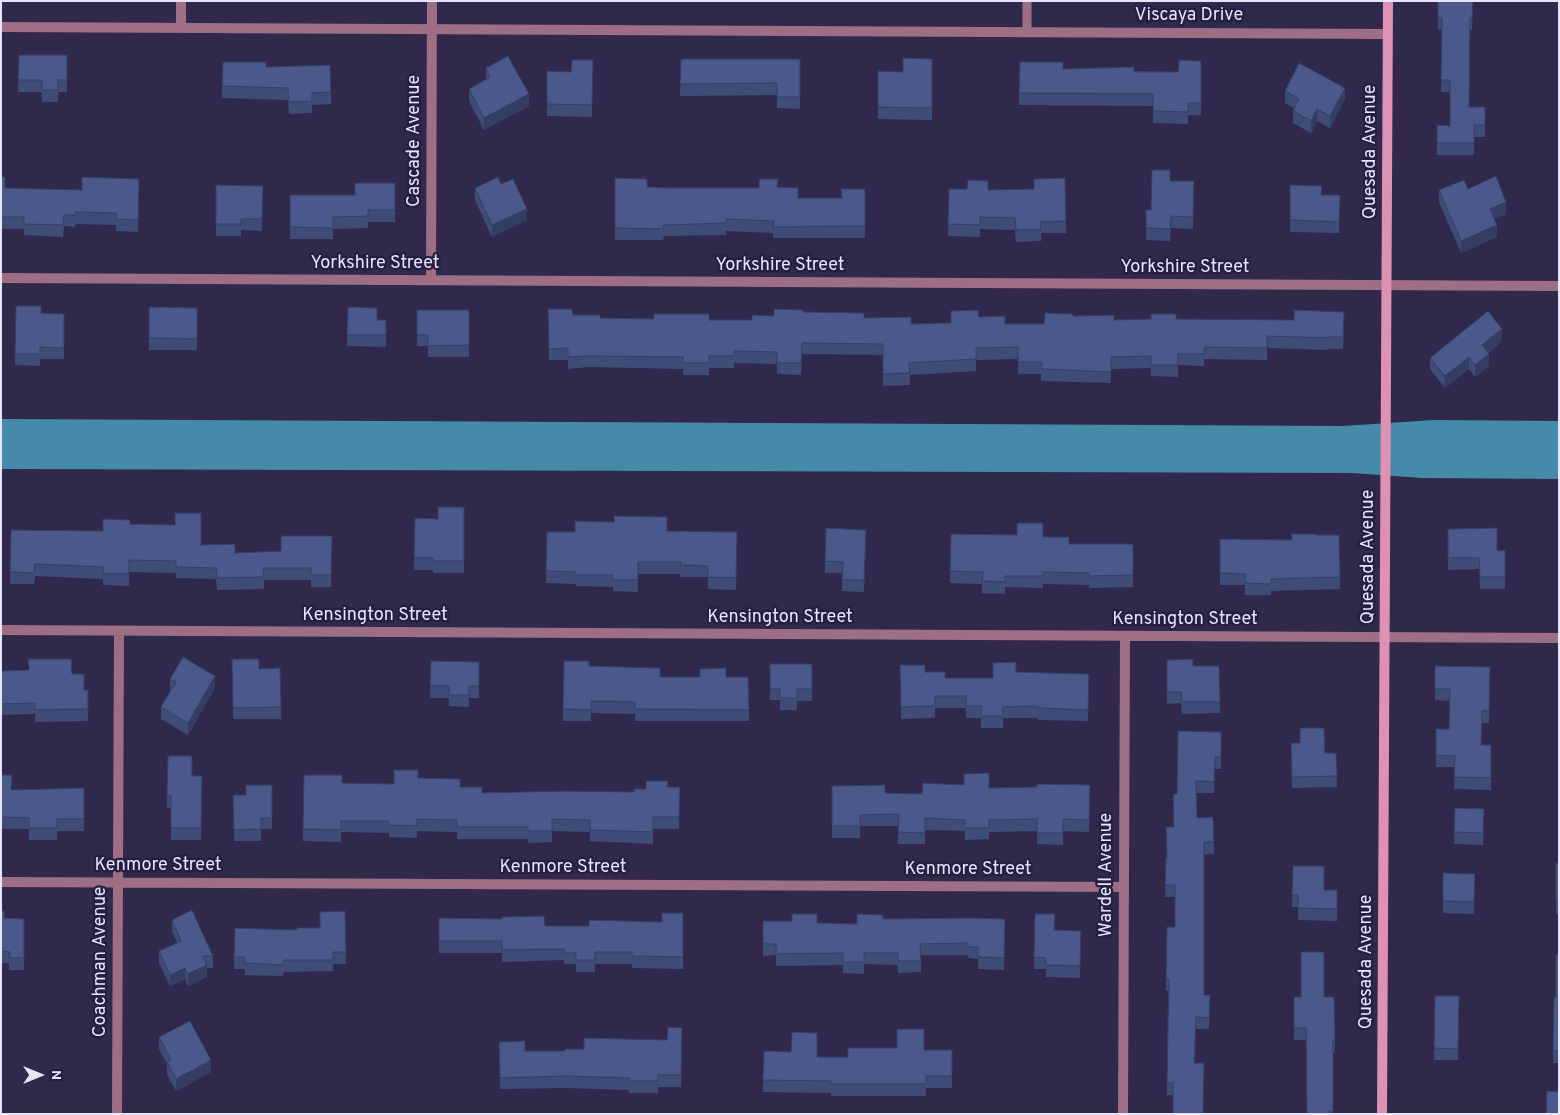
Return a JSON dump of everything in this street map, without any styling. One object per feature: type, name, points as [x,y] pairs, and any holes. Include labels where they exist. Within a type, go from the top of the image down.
[{"type":"street","points":[[181,1],[181,28]]},
{"type":"street","name":"Cascade Avenue","points":[[431,280],[432,1]]},
{"type":"street","name":"Quesada Avenue","points":[[1382,1114],[1388,1]]},
{"type":"street","name":"Viscaya Drive","points":[[1,27],[1387,34]]},
{"type":"street","name":"Yorkshire Street","points":[[1,278],[1559,286]]},
{"type":"street","name":"Kensington Street","points":[[1,630],[1559,638]]},
{"type":"street","name":"Coachman Avenue","points":[[117,1114],[119,631]]},
{"type":"street","name":"Wardell Avenue","points":[[1122,1114],[1125,636]]},
{"type":"street","name":"Kenmore Street","points":[[1,882],[1124,887]]},
{"type":"lane","points":[[1026,1],[1027,32]]},
{"type":"water","points":[[1,419],[1343,426],[1434,420],[1559,421],[1559,479],[1422,478],[1352,473],[1,469]]},
{"type":"building","points":[[1438,1],[1473,1],[1472,18],[1470,18],[1469,107],[1485,107],[1485,125],[1474,125],[1474,143],[1437,143],[1437,125],[1450,126],[1450,80],[1441,80],[1442,18],[1438,17]]},
{"type":"building","points":[[19,55],[67,55],[67,80],[58,80],[58,90],[42,90],[42,80],[18,80]]},
{"type":"building","points":[[508,56],[529,94],[484,118],[469,89],[490,77],[486,68]]},
{"type":"building","points":[[903,58],[932,59],[932,108],[878,107],[878,71],[903,72]]},
{"type":"building","points":[[681,59],[800,59],[800,97],[777,97],[777,83],[680,84]]},
{"type":"building","points":[[572,60],[593,60],[592,105],[547,104],[547,71],[571,72]]},
{"type":"building","points":[[1179,60],[1201,61],[1201,103],[1188,103],[1188,112],[1153,111],[1153,94],[1019,93],[1020,62],[1063,62],[1063,69],[1134,67],[1134,72],[1178,72]]},
{"type":"building","points":[[223,62],[266,62],[266,67],[330,65],[331,92],[312,93],[312,101],[289,102],[288,88],[222,86]]},
{"type":"building","points":[[1299,63],[1345,88],[1330,116],[1317,109],[1311,121],[1293,111],[1299,99],[1285,91]]},
{"type":"building","points":[[1152,170],[1170,170],[1170,181],[1194,181],[1193,217],[1171,216],[1170,229],[1146,228],[1146,210],[1151,210]]},
{"type":"building","points":[[1496,176],[1506,202],[1490,209],[1497,225],[1461,241],[1439,190],[1464,180],[1468,189]]},
{"type":"building","points":[[1,177],[5,177],[5,188],[82,190],[82,177],[139,179],[138,220],[116,219],[116,213],[75,212],[75,215],[64,215],[63,225],[24,224],[24,217],[1,217]]},
{"type":"building","points":[[498,177],[501,184],[513,179],[527,209],[492,225],[475,188]]},
{"type":"building","points":[[615,178],[647,179],[647,187],[664,188],[759,188],[759,179],[778,179],[777,187],[798,188],[798,198],[842,198],[841,189],[865,189],[865,226],[773,227],[774,221],[726,219],[726,223],[664,225],[663,229],[615,228]]},
{"type":"building","points":[[1065,178],[1066,221],[1040,222],[1041,230],[1016,230],[1015,218],[980,217],[980,225],[948,224],[949,189],[967,189],[968,180],[988,181],[988,190],[1034,189],[1034,179]]},
{"type":"building","points":[[355,183],[395,183],[395,210],[368,210],[368,216],[333,217],[333,228],[290,227],[290,195],[355,195]]},
{"type":"building","points":[[216,185],[263,186],[262,219],[241,219],[241,224],[216,224]]},
{"type":"building","points":[[1290,185],[1322,186],[1321,195],[1340,195],[1339,222],[1290,220]]},
{"type":"building","points":[[16,306],[41,306],[41,313],[64,314],[64,348],[40,347],[40,354],[15,354]]},
{"type":"building","points":[[149,307],[197,308],[197,339],[149,338]]},
{"type":"building","points":[[348,307],[377,308],[377,320],[386,320],[386,335],[347,335]]},
{"type":"building","points":[[548,309],[572,309],[573,315],[600,315],[600,318],[654,319],[654,314],[709,314],[709,320],[752,320],[752,315],[774,316],[774,309],[803,310],[803,312],[864,313],[864,318],[911,317],[911,324],[951,323],[951,311],[978,310],[979,317],[1005,316],[1005,324],[1044,324],[1045,313],[1073,314],[1073,316],[1114,315],[1114,320],[1151,319],[1151,314],[1176,314],[1176,319],[1294,320],[1294,310],[1344,312],[1343,337],[1267,336],[1267,348],[1204,347],[1204,354],[1178,354],[1178,365],[1151,365],[1151,356],[1111,357],[1111,372],[1041,369],[1042,362],[1018,362],[1018,347],[976,348],[976,359],[909,363],[910,373],[883,374],[883,344],[802,343],[801,363],[777,363],[777,352],[734,351],[734,356],[709,356],[709,363],[683,363],[683,357],[568,357],[568,348],[549,349]]},
{"type":"building","points":[[417,310],[469,310],[469,345],[428,346],[428,335],[417,335]]},
{"type":"building","points":[[1488,311],[1502,329],[1482,345],[1489,354],[1475,365],[1469,357],[1445,376],[1430,358]]},
{"type":"building","points":[[438,507],[464,507],[464,561],[433,561],[433,558],[414,558],[415,518],[438,519]]},
{"type":"building","points":[[175,513],[201,513],[201,545],[235,544],[235,553],[281,551],[281,536],[332,536],[331,575],[311,575],[311,568],[263,568],[264,577],[217,578],[216,568],[176,567],[176,561],[129,560],[129,574],[103,574],[103,567],[35,564],[34,573],[10,572],[11,530],[103,531],[103,519],[130,520],[130,524],[175,525]]},
{"type":"building","points":[[614,516],[667,517],[667,531],[737,532],[736,578],[708,577],[708,566],[680,565],[681,562],[638,562],[638,580],[613,580],[613,575],[576,575],[576,572],[546,571],[547,532],[575,532],[575,521],[614,522]]},
{"type":"building","points":[[1017,523],[1043,523],[1043,537],[1069,537],[1069,544],[1133,544],[1133,575],[1089,576],[1089,573],[1043,572],[1043,576],[1005,576],[1005,582],[982,581],[983,572],[950,571],[951,534],[1017,535]]},
{"type":"building","points":[[826,528],[866,530],[864,580],[842,580],[843,562],[825,561]]},
{"type":"building","points":[[1497,528],[1497,551],[1505,550],[1505,577],[1480,577],[1479,558],[1448,558],[1448,529]]},
{"type":"building","points":[[1291,534],[1339,535],[1340,577],[1271,579],[1271,584],[1245,583],[1245,574],[1220,573],[1220,539],[1292,540]]},
{"type":"building","points":[[183,657],[215,676],[188,723],[161,707],[176,682],[170,679]]},
{"type":"building","points":[[28,659],[71,659],[72,674],[84,674],[84,690],[88,690],[88,709],[35,710],[35,703],[1,704],[1,671],[29,670]]},
{"type":"building","points":[[232,659],[259,659],[259,669],[280,668],[281,707],[233,708]]},
{"type":"building","points":[[1193,659],[1193,666],[1219,666],[1220,702],[1182,702],[1181,692],[1167,692],[1167,660]]},
{"type":"building","points":[[431,661],[479,662],[479,686],[469,686],[469,695],[449,695],[449,686],[430,686]]},
{"type":"building","points":[[564,661],[589,661],[589,666],[660,668],[660,677],[700,677],[700,669],[726,668],[726,677],[748,677],[749,710],[635,709],[635,702],[591,701],[591,710],[563,709]]},
{"type":"building","points":[[1016,662],[1016,672],[1089,674],[1088,710],[1038,708],[1038,706],[1003,707],[1003,716],[981,716],[981,706],[966,706],[966,696],[935,696],[935,706],[901,707],[900,665],[925,665],[925,672],[945,672],[945,678],[993,678],[993,663]]},
{"type":"building","points":[[770,664],[812,664],[812,689],[797,689],[797,698],[780,698],[780,689],[770,689]]},
{"type":"building","points":[[1435,666],[1490,667],[1489,711],[1482,711],[1481,745],[1491,745],[1491,778],[1454,777],[1455,756],[1436,755],[1436,729],[1449,729],[1450,689],[1435,689]]},
{"type":"building","points":[[1300,728],[1324,728],[1325,753],[1336,753],[1337,776],[1292,777],[1291,743],[1300,743]]},
{"type":"building","points":[[1178,731],[1221,732],[1221,757],[1215,757],[1214,782],[1196,781],[1197,818],[1213,817],[1214,842],[1204,842],[1204,995],[1210,995],[1209,1018],[1196,1017],[1194,1063],[1204,1063],[1203,1113],[1198,1114],[1173,1114],[1173,1083],[1167,1083],[1169,979],[1166,979],[1167,927],[1175,927],[1175,885],[1165,885],[1167,858],[1166,827],[1174,827],[1173,794],[1177,794]]},
{"type":"building","points":[[168,756],[192,756],[192,776],[202,776],[201,828],[171,828],[171,796],[167,796]]},
{"type":"building","points":[[394,770],[418,770],[418,778],[460,779],[460,787],[482,787],[482,793],[634,792],[634,789],[646,789],[646,781],[668,781],[667,787],[680,787],[679,817],[653,817],[653,832],[590,830],[590,820],[552,819],[552,831],[528,831],[528,827],[457,827],[457,820],[417,819],[417,826],[389,825],[389,821],[341,821],[341,830],[303,829],[304,775],[342,775],[342,783],[394,784]]},
{"type":"building","points":[[989,773],[989,788],[1037,787],[1037,784],[1090,785],[1089,820],[1063,819],[1063,833],[1037,833],[1037,819],[989,820],[989,828],[965,828],[965,820],[925,818],[925,833],[898,832],[899,814],[860,815],[860,826],[832,826],[832,786],[885,785],[885,793],[922,794],[923,783],[964,785],[964,774]]},
{"type":"building","points":[[1,775],[12,775],[11,790],[84,788],[84,819],[57,819],[57,828],[29,828],[29,818],[1,817]]},
{"type":"building","points":[[246,785],[272,785],[272,818],[261,818],[261,829],[234,830],[233,795],[246,795]]},
{"type":"building","points":[[1455,808],[1484,809],[1483,833],[1454,832]]},
{"type":"building","points":[[1556,863],[1559,863],[1559,903],[1556,903]]},
{"type":"building","points":[[1293,866],[1324,866],[1324,890],[1337,890],[1337,909],[1298,908],[1298,895],[1292,895]]},
{"type":"building","points":[[1443,873],[1475,874],[1474,902],[1443,901]]},
{"type":"building","points":[[192,910],[213,956],[203,956],[207,965],[188,974],[185,968],[170,975],[159,951],[181,941],[172,920]]},
{"type":"building","points":[[1,911],[4,911],[4,918],[24,919],[24,958],[9,958],[10,952],[1,951]]},
{"type":"building","points":[[345,911],[346,952],[333,952],[333,960],[284,960],[283,965],[245,963],[245,957],[234,957],[235,928],[297,930],[297,928],[320,928],[320,912]]},
{"type":"building","points":[[662,913],[683,913],[683,957],[632,956],[632,952],[595,952],[595,960],[576,960],[576,953],[564,953],[564,949],[502,950],[502,941],[439,941],[439,918],[502,919],[502,917],[544,916],[545,926],[589,926],[589,920],[662,922]]},
{"type":"building","points":[[792,914],[817,914],[817,923],[857,924],[857,914],[883,915],[883,919],[1005,919],[1004,958],[978,957],[978,947],[968,947],[968,943],[920,944],[921,961],[898,961],[898,953],[864,953],[864,962],[843,962],[843,953],[776,954],[776,944],[763,944],[763,921],[792,921]]},
{"type":"building","points":[[1035,914],[1055,914],[1054,930],[1081,931],[1080,966],[1046,965],[1046,958],[1034,957]]},
{"type":"building","points":[[1301,952],[1324,952],[1324,997],[1334,997],[1333,1112],[1328,1112],[1328,1114],[1307,1114],[1306,1028],[1294,1028],[1294,997],[1301,997]]},
{"type":"building","points":[[1556,955],[1559,955],[1559,1051],[1553,1051],[1554,997],[1556,997]]},
{"type":"building","points":[[1435,996],[1459,996],[1458,1049],[1434,1048]]},
{"type":"building","points":[[190,1021],[211,1060],[176,1079],[167,1062],[171,1060],[159,1037]]},
{"type":"building","points":[[668,1027],[682,1028],[681,1075],[658,1075],[658,1081],[629,1081],[629,1078],[565,1076],[500,1078],[499,1042],[525,1041],[525,1051],[565,1051],[565,1049],[584,1049],[584,1038],[667,1040]]},
{"type":"building","points":[[897,1029],[924,1029],[924,1050],[952,1050],[952,1076],[926,1076],[926,1084],[831,1084],[831,1081],[763,1080],[764,1051],[791,1052],[792,1032],[817,1033],[817,1057],[848,1057],[848,1048],[897,1048]]},
{"type":"building","points":[[1547,1091],[1559,1092],[1559,1114],[1546,1114]]}]
